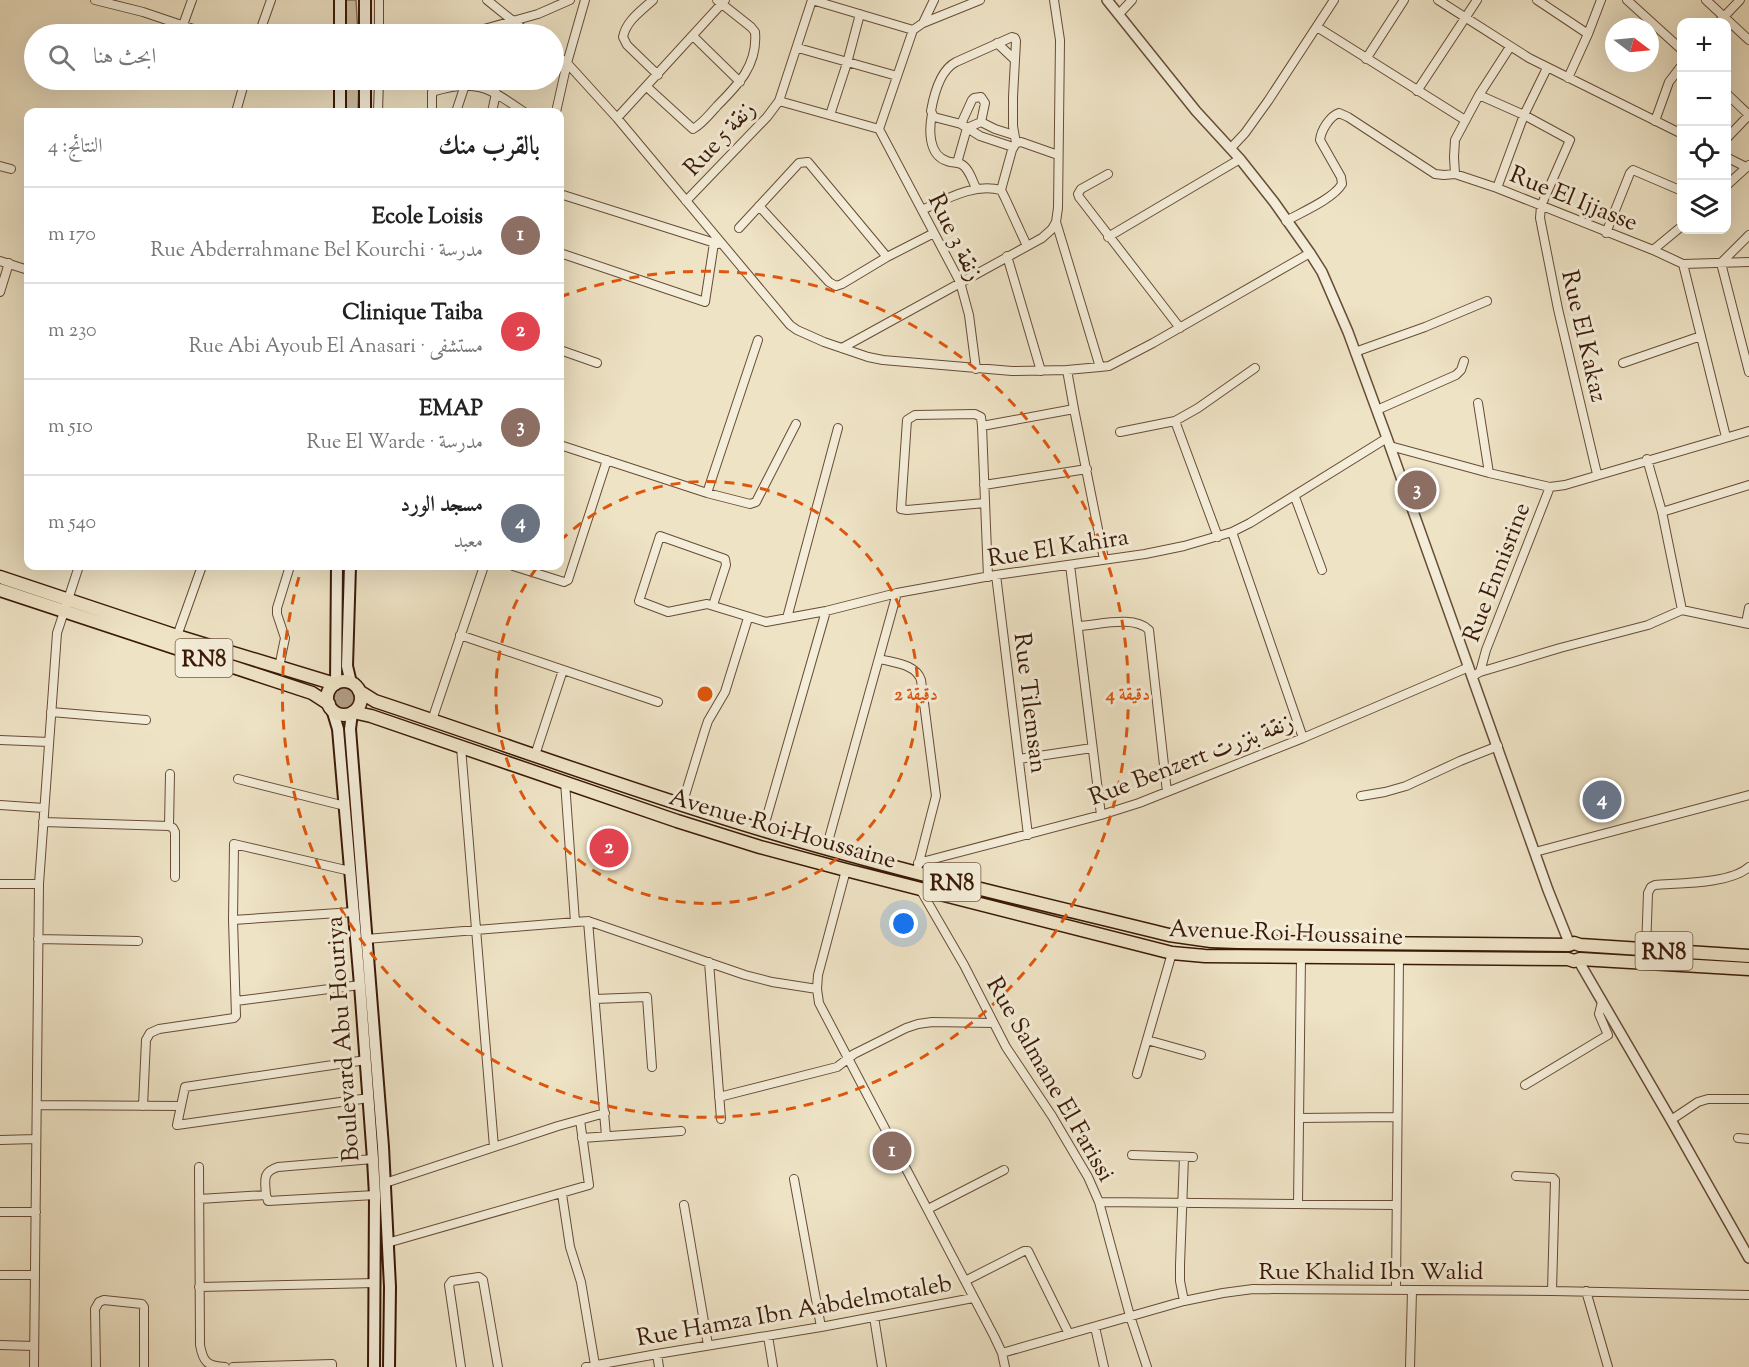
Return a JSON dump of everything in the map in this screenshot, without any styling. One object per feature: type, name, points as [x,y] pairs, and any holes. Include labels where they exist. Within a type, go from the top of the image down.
[{"type":"main road","points":[[340,0],[340,24]]},
{"type":"main road","points":[[365,0],[365,24]]},
{"type":"main road","points":[[338,90],[340,108]]},
{"type":"main road","points":[[364,108],[365,90]]},
{"type":"main road","points":[[330,707],[328,693],[335,684],[337,570]]},
{"type":"main road","points":[[350,570],[347,666],[361,700],[357,709],[352,712]]},
{"type":"main road","name":"RN8","points":[[0,577],[65,606],[312,693],[341,714],[352,712]]},
{"type":"main road","name":"RN8","points":[[0,590],[177,636],[335,684],[343,681],[355,687]]},
{"type":"main road","name":"Avenue Roi Houssaine","points":[[355,687],[375,701],[682,805],[826,849],[917,868],[1191,939],[1238,942],[1573,945],[1749,957]]},
{"type":"main road","name":"Boulevard Abu Houriya","points":[[330,707],[338,729],[369,1098],[375,1195],[374,1367]]},
{"type":"main road","name":"Avenue Roi Houssaine","points":[[352,712],[677,821],[760,846],[1172,953],[1205,956],[1576,960],[1749,969]]},
{"type":"main road","name":"Boulevard Abu Houriya","points":[[352,712],[350,729],[385,1183],[391,1298],[389,1367]]},
{"type":"main road","points":[[1573,945],[1566,953],[1576,960]]},
{"type":"street","points":[[95,0],[180,24]]},
{"type":"street","points":[[183,24],[192,0]]},
{"type":"street","points":[[263,24],[271,0]]},
{"type":"street","points":[[379,0],[379,24]]},
{"type":"street","points":[[487,0],[516,24]]},
{"type":"street","points":[[505,24],[538,14],[570,0]]},
{"type":"street","points":[[564,76],[585,0]]},
{"type":"street","points":[[653,0],[630,21],[623,37],[627,45],[658,75]]},
{"type":"street","points":[[812,0],[913,30]]},
{"type":"street","name":"Rue 5 زنقة","points":[[686,201],[767,117],[779,101],[812,0]]},
{"type":"street","points":[[923,23],[934,0]]},
{"type":"street","points":[[879,129],[913,30],[923,23],[980,0]]},
{"type":"street","points":[[842,348],[1042,238],[1052,229],[1056,222],[1058,208],[1060,40],[1054,0]]},
{"type":"street","points":[[1107,0],[1196,111],[1240,159],[1274,202],[1322,272],[1389,442],[1474,672],[1535,852],[1573,945]]},
{"type":"street","points":[[1119,14],[1132,0]]},
{"type":"street","points":[[1230,148],[1245,133],[1268,101],[1334,0]]},
{"type":"street","points":[[1366,59],[1404,0]]},
{"type":"street","points":[[1438,0],[1547,68],[1677,132]]},
{"type":"street","points":[[1417,91],[1477,0]]},
{"type":"street","points":[[1537,0],[1588,34]]},
{"type":"street","points":[[1568,78],[1602,0]]},
{"type":"street","points":[[1627,0],[1677,45]]},
{"type":"street","points":[[1706,0],[1720,18]]},
{"type":"street","points":[[1724,18],[1740,0]]},
{"type":"street","points":[[617,118],[693,36],[721,1],[751,27],[755,35],[749,67],[740,82],[693,129],[647,87]]},
{"type":"street","points":[[830,115],[860,14]]},
{"type":"street","points":[[1317,27],[1465,120]]},
{"type":"street","points":[[1731,27],[1749,40]]},
{"type":"street","points":[[693,36],[740,82]]},
{"type":"street","points":[[976,188],[962,164],[943,160],[933,149],[931,107],[945,70],[952,64],[997,43],[1015,38],[1014,142],[1001,190],[1027,246]]},
{"type":"street","points":[[997,43],[1014,59]]},
{"type":"street","points":[[1455,174],[1455,140],[1479,94],[1510,47]]},
{"type":"street","points":[[798,48],[897,76]]},
{"type":"street","points":[[564,61],[617,118],[790,325],[804,334],[868,357],[1012,371],[1067,370],[1108,366],[1180,328],[1310,253]]},
{"type":"street","points":[[1497,188],[1524,115],[1547,68]]},
{"type":"street","points":[[1655,121],[1669,82],[1677,72]]},
{"type":"street","points":[[237,108],[242,90]]},
{"type":"street","points":[[378,108],[379,90]]},
{"type":"street","points":[[432,108],[432,92],[441,90]]},
{"type":"street","points":[[457,108],[463,90]]},
{"type":"street","points":[[491,90],[518,108]]},
{"type":"street","points":[[557,108],[561,90]]},
{"type":"street","points":[[493,108],[496,93]]},
{"type":"street","points":[[1479,94],[1570,140],[1541,206]]},
{"type":"street","points":[[957,163],[969,104],[978,97],[985,103],[981,122]]},
{"type":"street","points":[[1731,98],[1749,115],[1731,134]]},
{"type":"street","name":"Rue 5 زنقة","points":[[779,101],[879,129]]},
{"type":"street","name":"Rue El Ijjasse","points":[[1286,221],[1337,191],[1342,184],[1341,177],[1320,140],[1321,132],[1336,113],[1348,117],[1435,174],[1444,176],[1455,174],[1497,188],[1683,264],[1749,262]]},
{"type":"street","points":[[932,114],[964,126],[980,136],[1021,142],[1058,155]]},
{"type":"street","points":[[964,126],[981,122],[1014,142]]},
{"type":"street","name":"Rue 3 زنقة","points":[[879,129],[960,282],[969,315],[976,369]]},
{"type":"street","points":[[1108,237],[1240,159]]},
{"type":"street","points":[[1731,159],[1748,166],[1731,181]]},
{"type":"street","points":[[738,228],[800,163],[808,162],[887,257]]},
{"type":"street","points":[[0,166],[11,169]]},
{"type":"street","points":[[1606,232],[1633,170],[1677,189]]},
{"type":"street","points":[[1108,174],[1081,189],[1078,194],[1081,201],[1180,328]]},
{"type":"street","points":[[922,210],[976,188],[1001,190]]},
{"type":"street","points":[[564,195],[725,246]]},
{"type":"street","points":[[759,206],[829,282],[836,286],[934,233]]},
{"type":"street","name":"Rue El Kakaz","points":[[1541,206],[1540,218],[1558,309],[1597,474]]},
{"type":"street","points":[[1056,222],[1100,367]]},
{"type":"street","points":[[1653,250],[1677,230]]},
{"type":"street","points":[[1749,236],[1721,263],[1749,372]]},
{"type":"street","points":[[564,254],[705,302],[714,243]]},
{"type":"street","points":[[1007,256],[1041,371]]},
{"type":"street","points":[[0,261],[24,269]]},
{"type":"street","points":[[0,292],[9,263]]},
{"type":"street","points":[[1683,264],[1726,437]]},
{"type":"street","points":[[1354,352],[1425,327],[1487,301]]},
{"type":"street","points":[[1623,363],[1701,336]]},
{"type":"street","points":[[707,493],[758,339]]},
{"type":"street","points":[[564,351],[597,363]]},
{"type":"street","points":[[1377,410],[1456,375],[1461,370],[1464,361]]},
{"type":"street","points":[[1120,432],[1175,420],[1227,389],[1255,368]]},
{"type":"street","points":[[1067,370],[1104,559]]},
{"type":"street","points":[[1478,403],[1489,473]]},
{"type":"street","points":[[982,426],[1074,409]]},
{"type":"street","name":"Rue Tilemsan","points":[[985,503],[907,510],[900,507],[909,418],[915,415],[980,416],[982,419],[985,503],[992,576],[1028,835]]},
{"type":"street","points":[[1175,420],[1218,537]]},
{"type":"street","points":[[564,446],[707,493],[750,504],[756,502],[796,424]]},
{"type":"street","points":[[787,618],[838,428]]},
{"type":"street","points":[[1389,442],[1489,473],[1550,487],[1749,430]]},
{"type":"street","name":"Rue El Kahira","points":[[713,605],[747,618],[766,622],[897,593],[1184,546],[1232,532],[1389,442]]},
{"type":"street","points":[[1647,459],[1662,512],[1682,610],[1747,623],[1749,608]]},
{"type":"street","points":[[526,570],[564,582],[568,580],[607,460]]},
{"type":"street","points":[[984,485],[1087,469]]},
{"type":"street","points":[[1662,512],[1749,485]]},
{"type":"street","name":"Rue Ennisrine","points":[[1474,672],[1486,650],[1550,487]]},
{"type":"street","points":[[1295,496],[1322,570]]},
{"type":"street","points":[[1232,532],[1303,738]]},
{"type":"street","points":[[660,536],[725,559],[726,565],[713,605],[668,612],[639,601],[660,536]]},
{"type":"street","points":[[1070,565],[1101,815]]},
{"type":"street","points":[[34,1367],[39,884],[57,633],[78,570]]},
{"type":"street","points":[[177,636],[201,570]]},
{"type":"street","points":[[279,667],[285,638],[277,608],[289,570]]},
{"type":"street","points":[[432,720],[483,570]]},
{"type":"street","points":[[826,849],[897,593]]},
{"type":"street","points":[[763,830],[826,610]]},
{"type":"street","name":"Rue Benzert زنقة بنزرت","points":[[917,868],[1101,815],[1167,792],[1474,672],[1648,625],[1682,610]]},
{"type":"street","points":[[682,805],[705,730],[725,692],[747,618]]},
{"type":"street","points":[[1078,626],[1134,621],[1149,630],[1167,792]]},
{"type":"street","points":[[460,635],[658,702]]},
{"type":"street","points":[[880,659],[914,669],[919,673],[921,680],[936,796],[917,868]]},
{"type":"street","points":[[535,755],[563,670]]},
{"type":"street","points":[[51,712],[146,720]]},
{"type":"street","points":[[0,740],[49,742]]},
{"type":"street","points":[[1361,796],[1406,786],[1498,746]]},
{"type":"street","points":[[461,747],[494,1147]]},
{"type":"street","points":[[1019,759],[1092,748]]},
{"type":"street","points":[[169,826],[170,774]]},
{"type":"street","points":[[238,779],[345,806]]},
{"type":"street","points":[[565,782],[575,922]]},
{"type":"street","points":[[1535,852],[1749,795]]},
{"type":"street","points":[[0,806],[44,808]]},
{"type":"street","points":[[43,822],[169,826],[175,832],[175,877]]},
{"type":"street","points":[[143,1106],[146,1040],[150,1033],[159,1029],[236,1017],[233,920],[234,844],[350,871]]},
{"type":"street","points":[[1646,950],[1648,893],[1651,887],[1724,878],[1738,874],[1749,867]]},
{"type":"street","points":[[846,870],[821,961],[819,1003],[1002,1353],[1005,1367]]},
{"type":"street","points":[[0,884],[39,884]]},
{"type":"street","name":"Rue Salmane El Farissi","points":[[920,889],[964,965],[1006,1047],[1089,1177],[1099,1202],[1130,1316],[1147,1367]]},
{"type":"street","points":[[233,920],[354,912]]},
{"type":"street","points":[[366,939],[588,921],[772,982],[818,989]]},
{"type":"street","points":[[588,921],[606,1136]]},
{"type":"street","points":[[38,939],[138,941]]},
{"type":"street","points":[[1137,1074],[1172,953]]},
{"type":"street","points":[[1298,1204],[1301,957]]},
{"type":"street","points":[[1396,1290],[1399,957]]},
{"type":"street","points":[[1576,960],[1671,1120],[1749,1258]]},
{"type":"street","points":[[708,962],[721,1119]]},
{"type":"street","points":[[236,1001],[360,986]]},
{"type":"street","points":[[595,999],[647,997],[652,1067]]},
{"type":"street","points":[[1525,1085],[1608,1035],[1599,1014],[1602,1002]]},
{"type":"street","points":[[719,1097],[837,1067],[906,1028],[918,1024],[932,1022],[993,1023]]},
{"type":"street","points":[[1147,1040],[1201,1055]]},
{"type":"street","points":[[366,1060],[185,1087],[177,1125],[369,1098]]},
{"type":"street","points":[[1671,1120],[1698,1102],[1708,1099],[1749,1099]]},
{"type":"street","points":[[37,1105],[181,1107]]},
{"type":"street","points":[[385,1183],[605,1113]]},
{"type":"street","points":[[1299,1118],[1397,1118]]},
{"type":"street","points":[[387,1243],[590,1185],[580,1120]]},
{"type":"street","points":[[582,1138],[681,1131]]},
{"type":"street","points":[[1738,1138],[1749,1139]]},
{"type":"street","points":[[0,1140],[36,1139]]},
{"type":"street","points":[[1132,1155],[1193,1157]]},
{"type":"street","points":[[1184,1156],[1180,1265],[1184,1301]]},
{"type":"street","points":[[373,1159],[278,1167],[270,1169],[266,1173],[265,1180],[268,1201],[375,1195]]},
{"type":"street","points":[[199,1167],[200,1345],[202,1358],[209,1364],[225,1367]]},
{"type":"street","points":[[928,1209],[1004,1170]]},
{"type":"street","points":[[1516,1176],[1555,1180],[1552,1291]]},
{"type":"street","points":[[794,1179],[821,1327]]},
{"type":"street","points":[[562,1194],[570,1247],[581,1282],[591,1366]]},
{"type":"street","points":[[199,1199],[266,1195]]},
{"type":"street","points":[[1099,1202],[1396,1205]]},
{"type":"street","points":[[684,1205],[708,1345]]},
{"type":"street","points":[[0,1212],[36,1212]]},
{"type":"street","points":[[964,1281],[1028,1251],[1069,1334]]},
{"type":"street","points":[[0,1275],[35,1275]]},
{"type":"street","points":[[461,1367],[449,1285],[452,1281],[480,1277],[483,1280],[498,1367]]},
{"type":"street","points":[[199,1287],[375,1283]]},
{"type":"street","name":"Rue Khalid Ibn Walid","points":[[1002,1353],[1184,1301],[1253,1289],[1749,1294]]},
{"type":"street","points":[[1410,1367],[1412,1291]]},
{"type":"street","points":[[1586,1291],[1608,1367]]},
{"type":"street","name":"Rue Hamza Ibn Aabdelmotaleb","points":[[591,1366],[821,1327],[973,1298]]},
{"type":"street","points":[[96,1367],[95,1309],[99,1302],[104,1300],[140,1303],[144,1307],[144,1367]]},
{"type":"street","points":[[874,1317],[882,1367]]},
{"type":"street","points":[[1095,1327],[1104,1367]]},
{"type":"street","points":[[768,1336],[774,1367]]},
{"type":"street","points":[[0,1345],[34,1346]]},
{"type":"street","points":[[657,1354],[659,1367]]},
{"type":"street","points":[[233,1367],[332,1364],[332,1367]]},
{"type":"shaded area","points":[[345,0],[356,0],[357,24],[346,24]]},
{"type":"shaded area","points":[[346,90],[359,90],[358,108],[345,108]]},
{"type":"shaded area","points":[[344,687],[352,690],[355,698],[352,706],[344,709],[336,706],[333,698],[336,690]]},
{"type":"place","name":"EMAP","points":[[1417,490]]},
{"type":"place","name":"مسجد الورد","points":[[1602,800]]},
{"type":"place","name":"Clinique Taiba","points":[[609,848]]},
{"type":"place","name":"Ecole Loisis","points":[[892,1151]]}]
